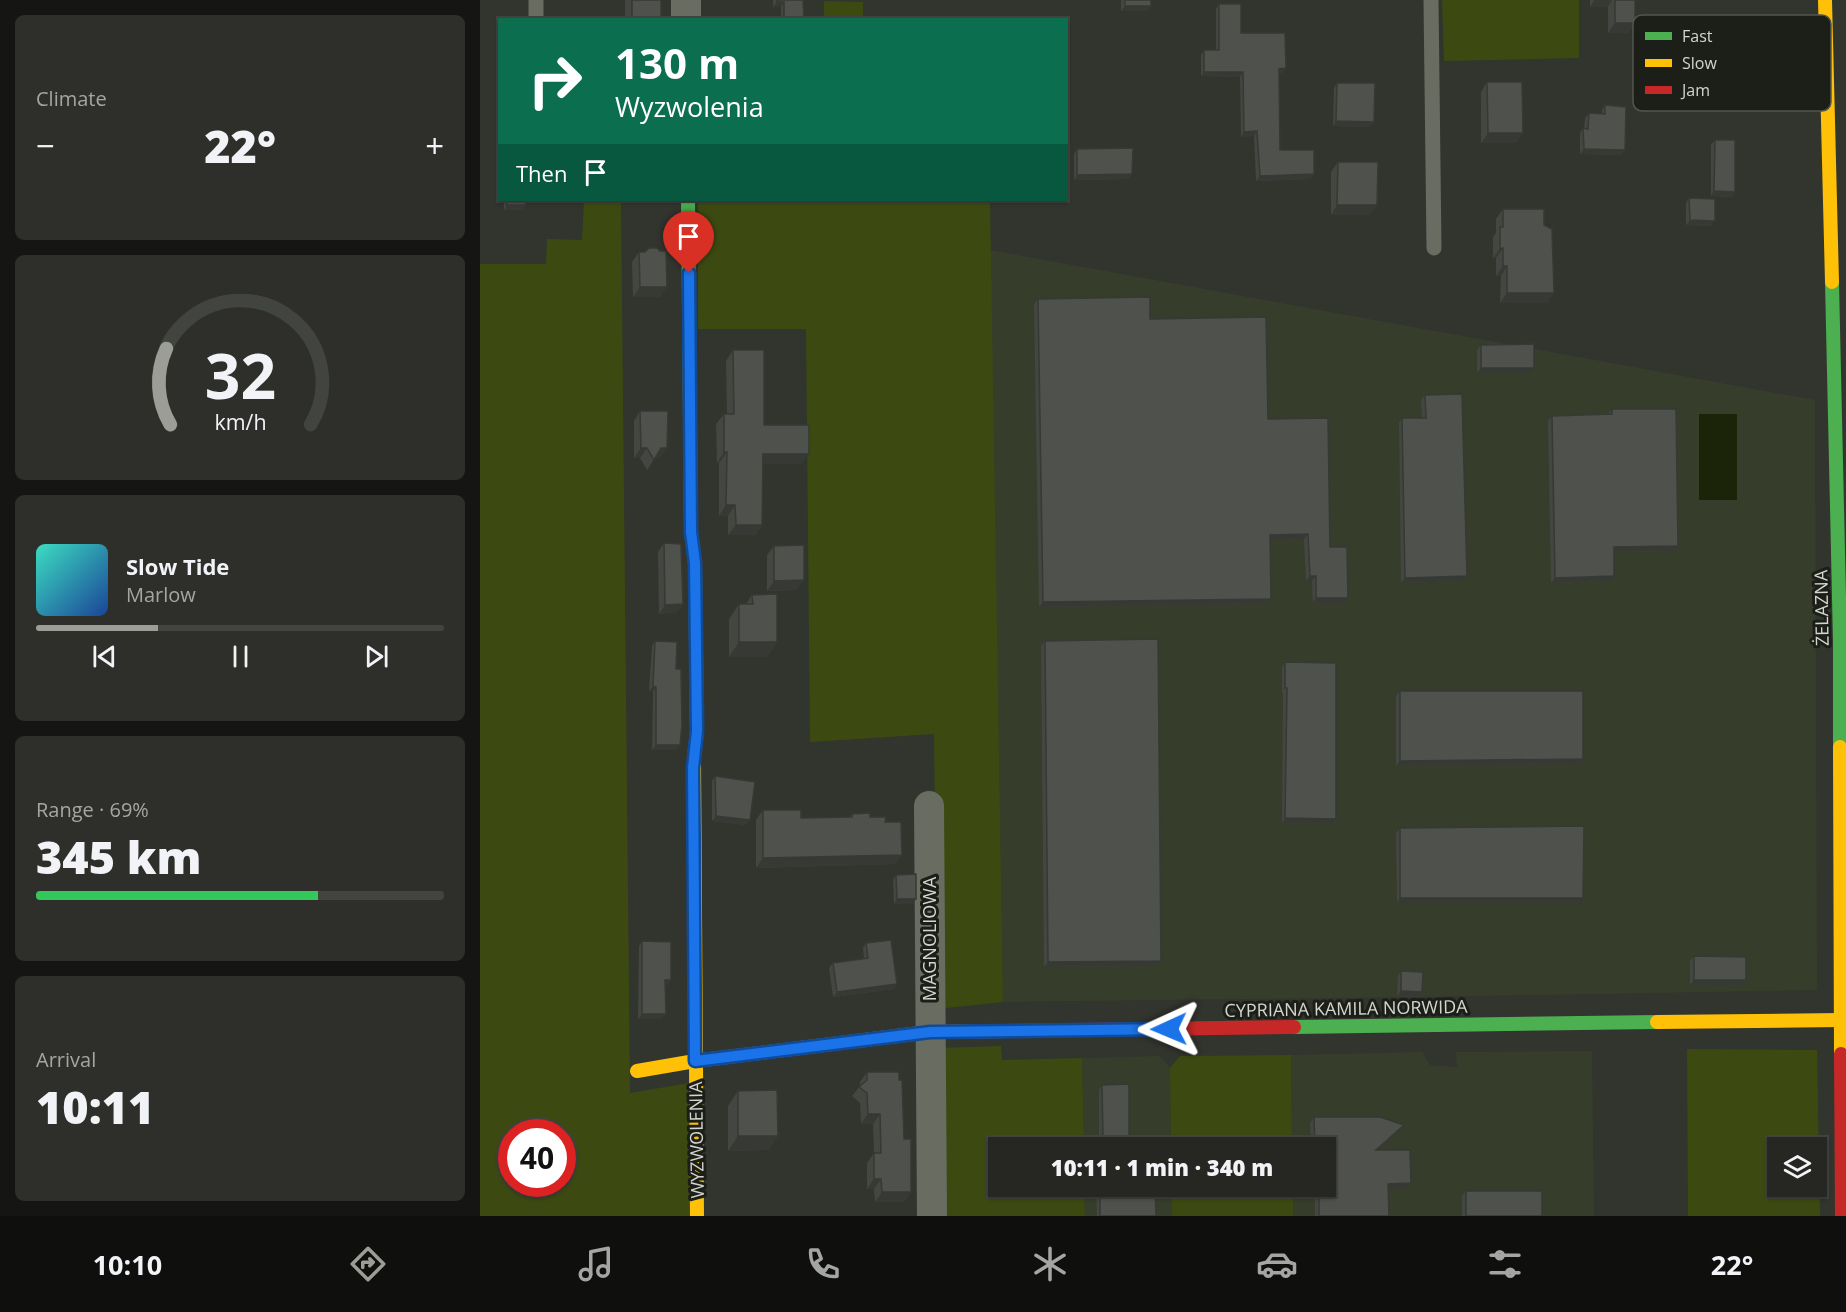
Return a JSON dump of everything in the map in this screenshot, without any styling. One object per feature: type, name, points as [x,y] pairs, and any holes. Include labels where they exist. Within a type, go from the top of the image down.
[{"type":"street","points":[[686,0],[686,18]]},
{"type":"street","name":"ŻELAZNA","points":[[1825,0],[1825,15]]},
{"type":"street","name":"ŻELAZNA","points":[[1828,111],[1840,642],[1842,1216]]},
{"type":"street","name":"WYZWOLENIA","points":[[688,201],[691,532],[695,563],[697,731],[693,768],[697,1216]]},
{"type":"street","name":"MAGNOLIOWA","points":[[929,806],[932,1216]]},
{"type":"street","name":"CYPRIANA KAMILA NORWIDA","points":[[637,1071],[695,1061],[930,1032],[1841,1020]]},
{"type":"lane","points":[[536,0],[536,18]]},
{"type":"lane","points":[[1431,0],[1434,249]]},
{"type":"shaded area","points":[[990,250],[1815,400],[1817,990],[1003,1002]]},
{"type":"shaded area","points":[[1699,414],[1737,414],[1737,500],[1699,500]]},
{"type":"shaded area","points":[[1592,1051],[1594,1216],[1293,1216],[1293,1197],[1336,1197],[1336,1137],[1292,1137],[1291,1055],[1422,1052],[1430,1065],[1457,1067],[1456,1052]]},
{"type":"shaded area","points":[[1159,1056],[1170,1068],[1171,1137],[1084,1137],[1082,1058]]},
{"type":"shaded area","points":[[1084,1197],[1172,1197],[1172,1216],[1085,1216]]},
{"type":"green space","points":[[1442,0],[1579,0],[1579,58],[1444,61]]},
{"type":"green space","points":[[824,1],[863,2],[863,18],[824,18]]},
{"type":"green space","points":[[584,201],[621,201],[630,1093],[689,1083],[690,1216],[480,1216],[480,264],[546,264],[547,239],[582,240]]},
{"type":"green space","points":[[698,201],[990,201],[1003,1002],[937,1009],[934,734],[810,742],[806,329],[698,329]]},
{"type":"green space","points":[[1001,1046],[1002,1060],[1082,1058],[1084,1137],[988,1137],[988,1197],[1084,1197],[1085,1216],[940,1216],[937,1048]]},
{"type":"green space","points":[[1687,1049],[1817,1050],[1819,1137],[1767,1137],[1767,1197],[1820,1197],[1820,1216],[1688,1216]]},
{"type":"green space","points":[[1291,1055],[1292,1137],[1171,1137],[1170,1068],[1180,1056]]},
{"type":"green space","points":[[1172,1197],[1293,1197],[1293,1216],[1172,1216]]},
{"type":"building","points":[[632,0],[661,0],[661,18],[632,18]]},
{"type":"building","points":[[777,0],[803,0],[804,18],[784,18],[784,2],[777,2]]},
{"type":"building","points":[[1125,0],[1151,0],[1151,6],[1125,6]]},
{"type":"building","points":[[1615,0],[1635,0],[1633,23],[1615,23]]},
{"type":"building","points":[[1219,4],[1241,4],[1241,33],[1285,33],[1286,68],[1279,69],[1280,150],[1314,150],[1314,174],[1260,176],[1257,131],[1244,132],[1243,72],[1204,72],[1204,50],[1219,50]]},
{"type":"building","points":[[1487,82],[1522,82],[1523,133],[1488,133]]},
{"type":"building","points":[[1337,83],[1375,83],[1374,122],[1336,121]]},
{"type":"building","points":[[1605,105],[1626,107],[1625,150],[1584,149],[1583,128],[1588,129],[1589,113],[1605,114]]},
{"type":"building","points":[[1715,140],[1735,140],[1735,192],[1714,191]]},
{"type":"building","points":[[1133,148],[1132,174],[1077,175],[1077,149]]},
{"type":"building","points":[[1338,162],[1378,162],[1377,205],[1337,205]]},
{"type":"building","points":[[1689,198],[1715,199],[1715,221],[1690,220]]},
{"type":"building","points":[[507,201],[526,201],[526,205],[507,205]]},
{"type":"building","points":[[1503,209],[1544,209],[1544,225],[1552,229],[1554,293],[1507,293],[1507,266],[1503,266],[1503,248],[1500,249]]},
{"type":"building","points":[[649,248],[666,251],[667,287],[640,287],[639,252],[645,252]]},
{"type":"building","points":[[1150,297],[1150,319],[1266,317],[1268,419],[1328,418],[1330,547],[1347,547],[1348,598],[1316,598],[1316,576],[1310,576],[1308,534],[1270,535],[1271,599],[1043,602],[1038,299]]},
{"type":"building","points":[[1534,344],[1534,368],[1481,368],[1481,345]]},
{"type":"building","points":[[733,350],[764,350],[764,425],[809,425],[809,454],[763,454],[762,525],[736,525],[735,505],[726,505],[727,452],[724,452],[724,414],[734,414]]},
{"type":"building","points":[[1462,394],[1467,576],[1405,578],[1402,418],[1426,418],[1425,395]]},
{"type":"building","points":[[1612,409],[1676,409],[1678,546],[1614,547],[1614,576],[1555,578],[1552,416],[1612,414]]},
{"type":"building","points":[[640,411],[668,411],[667,448],[661,448],[654,460],[647,448],[641,448]]},
{"type":"building","points":[[664,543],[681,544],[683,604],[665,605]]},
{"type":"building","points":[[804,545],[804,580],[774,581],[774,546]]},
{"type":"building","points":[[777,594],[777,642],[739,642],[739,604],[753,604],[752,595]]},
{"type":"building","points":[[1158,639],[1161,961],[1048,962],[1045,641]]},
{"type":"building","points":[[655,641],[677,642],[676,669],[681,669],[680,745],[656,745],[656,687],[653,686]]},
{"type":"building","points":[[1285,662],[1336,663],[1336,819],[1285,818],[1287,688],[1285,688]]},
{"type":"building","points":[[1400,691],[1583,691],[1583,759],[1400,761]]},
{"type":"building","points":[[715,776],[755,782],[750,820],[716,816]]},
{"type":"building","points":[[763,810],[801,810],[801,818],[852,817],[852,814],[870,813],[870,817],[886,817],[885,822],[901,822],[902,855],[763,858]]},
{"type":"building","points":[[1584,826],[1583,898],[1400,898],[1400,828]]},
{"type":"building","points":[[916,874],[916,899],[897,899],[896,875]]},
{"type":"building","points":[[891,940],[897,984],[837,992],[833,963],[868,958],[866,943]]},
{"type":"building","points":[[642,941],[671,942],[671,980],[665,980],[666,1014],[642,1014]]},
{"type":"building","points":[[1694,956],[1746,957],[1746,980],[1694,980]]},
{"type":"building","points":[[1401,971],[1423,972],[1422,992],[1401,991]]},
{"type":"building","points":[[867,1072],[899,1072],[899,1080],[902,1080],[904,1139],[911,1139],[911,1192],[882,1192],[881,1179],[874,1179],[874,1153],[881,1153],[880,1114],[868,1114],[867,1093],[859,1087],[867,1080]]},
{"type":"building","points":[[1129,1084],[1129,1136],[1155,1137],[1103,1137],[1102,1085]]},
{"type":"building","points":[[777,1090],[778,1136],[738,1136],[738,1091]]},
{"type":"building","points":[[1314,1117],[1380,1117],[1404,1125],[1376,1150],[1410,1150],[1411,1183],[1388,1184],[1389,1216],[1319,1216],[1319,1197],[1336,1197],[1336,1137],[1315,1137]]},
{"type":"building","points":[[1466,1191],[1542,1191],[1542,1216],[1466,1216]]},
{"type":"building","points":[[1100,1197],[1155,1197],[1156,1216],[1100,1216]]},
{"type":"traffic: fast","points":[[688,201],[691,532],[695,563],[697,731],[694,758]]},
{"type":"traffic: fast","points":[[1832,282],[1840,642],[1840,747]]},
{"type":"traffic: fast","points":[[1294,1027],[1657,1022]]},
{"type":"traffic: slow","points":[[1825,0],[1825,15]]},
{"type":"traffic: slow","points":[[1828,111],[1832,282]]},
{"type":"traffic: slow","points":[[1840,747],[1841,1054]]},
{"type":"traffic: slow","points":[[694,758],[697,1216]]},
{"type":"traffic: slow","points":[[1657,1022],[1841,1020]]},
{"type":"traffic: slow","points":[[637,1071],[695,1061],[929,1032],[1005,1031]]},
{"type":"traffic: jam","points":[[1005,1031],[1294,1027]]},
{"type":"traffic: jam","points":[[1841,1054],[1842,1216]]},
{"type":"route","points":[[689,273],[691,532],[695,563],[697,731],[693,768],[695,1061],[930,1032],[1169,1029]]}]
